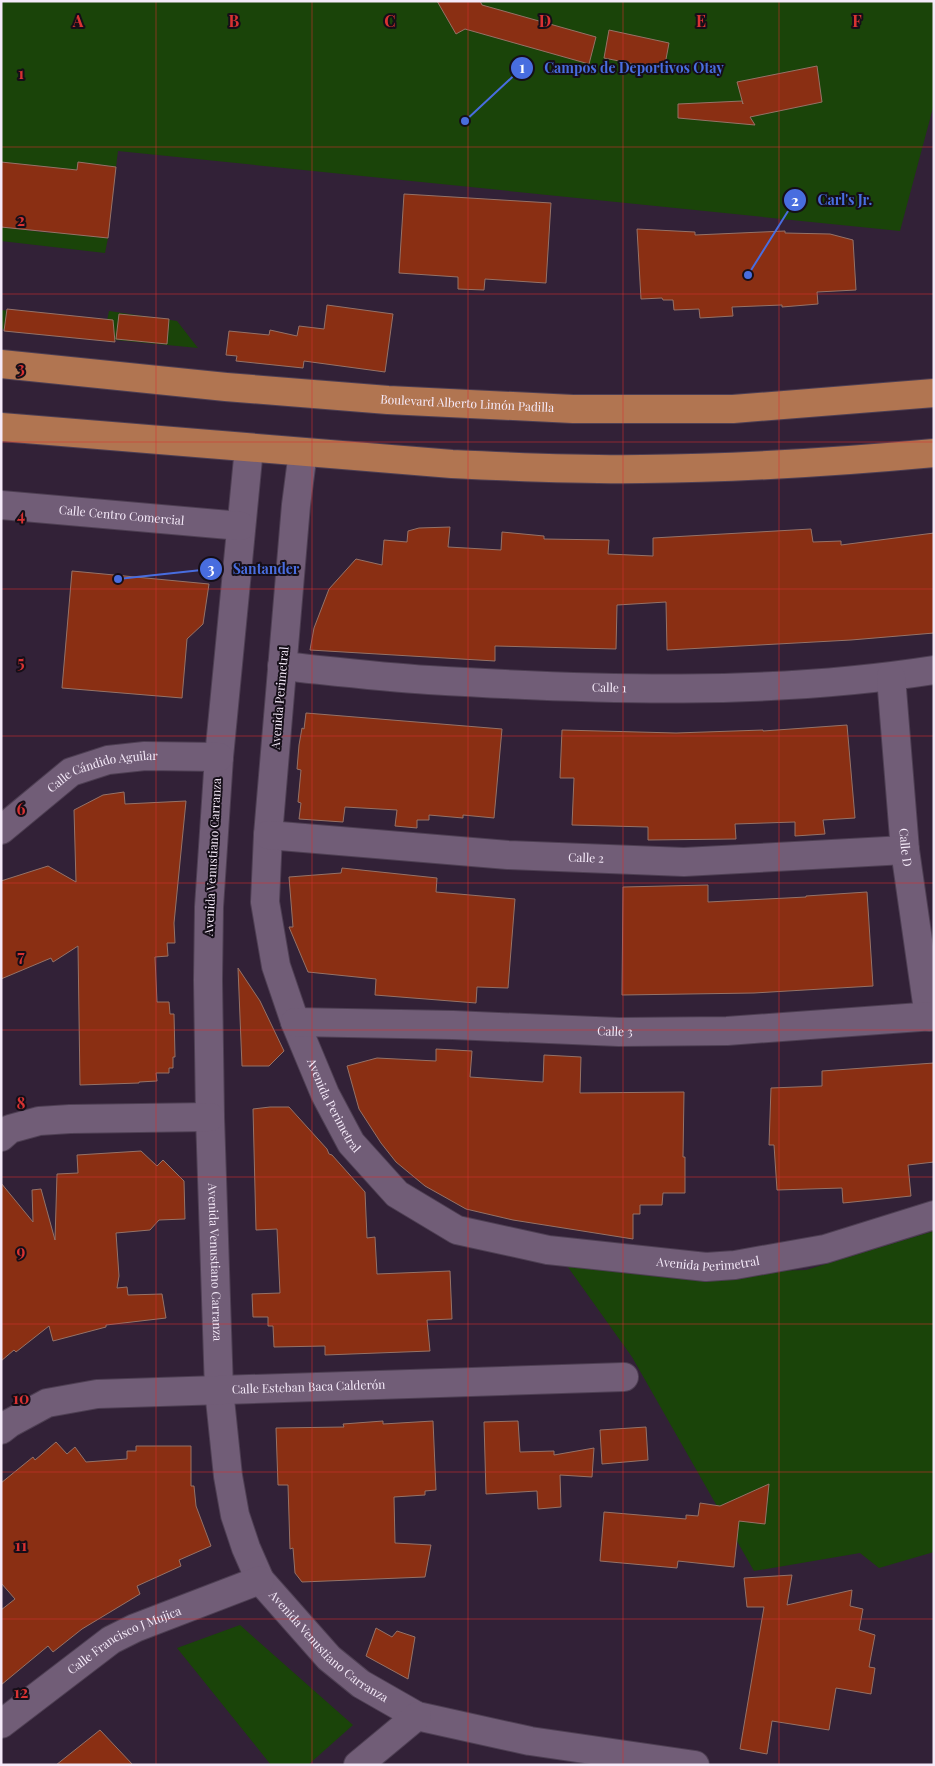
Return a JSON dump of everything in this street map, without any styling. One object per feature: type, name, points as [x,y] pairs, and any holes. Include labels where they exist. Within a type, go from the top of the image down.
[{"type":"highway","name":"Boulevard Alberto Limón Padilla","points":[[1,364],[320,395],[574,409],[733,409],[934,393]]},
{"type":"highway","points":[[1,427],[452,464],[641,469],[838,461],[934,453]]},
{"type":"street","name":"Avenida Venustiano Carranza","points":[[249,448],[219,757],[209,907],[208,980],[210,1117],[219,1390],[228,1476],[235,1515],[246,1548],[260,1580],[329,1658],[361,1684],[417,1716],[530,1741],[651,1761],[695,1765]]},
{"type":"street","name":"Avenida Perimetral","points":[[303,452],[296,506],[282,666],[268,836],[265,902],[276,966],[295,1022],[325,1094],[351,1143],[397,1194],[457,1230],[548,1250],[706,1267],[735,1265],[825,1249],[934,1215]]},
{"type":"street","name":"Calle Centro Comercial","points":[[1,505],[241,526]]},
{"type":"street","name":"Calle 1","points":[[282,666],[427,680],[626,689],[795,686],[890,677],[934,670]]},
{"type":"street","name":"Calle D","points":[[890,677],[905,850],[931,1016]]},
{"type":"street","name":"Calle Cándido Aguilar","points":[[1,830],[72,772],[108,760],[145,756],[219,757]]},
{"type":"street","name":"Calle 2","points":[[268,836],[508,855],[684,862],[905,850]]},
{"type":"street","name":"Calle 3","points":[[295,1022],[453,1025],[619,1032],[727,1031],[931,1016]]},
{"type":"street","points":[[1,1137],[10,1129],[38,1121],[210,1117]]},
{"type":"street","name":"Calle Esteban Baca Calderón","points":[[1,1430],[46,1403],[97,1394],[624,1377]]},
{"type":"street","name":"Calle Francisco J Mujica","points":[[1,1724],[111,1640],[135,1628],[260,1580]]},
{"type":"street","points":[[358,1765],[417,1716]]},
{"type":"green space","points":[[1,1],[934,1],[934,104],[900,231],[118,151],[116,167],[78,162],[73,200],[69,170],[1,162]]},
{"type":"green space","points":[[52,223],[62,233],[108,238],[105,253],[1,241],[1,227],[50,233]]},
{"type":"green space","points":[[1,310],[107,321],[109,311],[177,321],[198,348],[1,329]]},
{"type":"green space","points":[[934,1231],[934,1552],[879,1568],[860,1553],[754,1571],[632,1357],[565,1263],[661,1274],[806,1270]]},
{"type":"green space","points":[[240,1625],[353,1725],[308,1765],[271,1765],[177,1648]]},
{"type":"building","points":[[437,1],[480,1],[482,5],[596,37],[589,64],[465,29],[456,34]]},
{"type":"building","points":[[609,30],[669,43],[664,70],[604,58]]},
{"type":"building","points":[[817,66],[822,102],[750,117],[755,125],[678,118],[678,104],[742,101],[743,104],[737,82]]},
{"type":"building","points":[[1,162],[77,170],[78,162],[116,167],[108,238],[1,227]]},
{"type":"building","points":[[404,194],[551,203],[546,283],[485,279],[484,290],[458,289],[458,277],[399,273]]},
{"type":"building","points":[[637,229],[695,232],[695,235],[785,231],[785,233],[830,234],[853,240],[856,290],[817,292],[818,304],[782,307],[782,305],[732,307],[733,316],[700,318],[699,309],[674,310],[673,300],[663,300],[662,298],[641,299]]},
{"type":"building","points":[[327,305],[393,314],[385,372],[304,361],[303,368],[236,361],[237,356],[226,355],[229,331],[269,335],[270,330],[297,336],[299,326],[324,329]]},
{"type":"building","points":[[7,309],[113,320],[115,342],[4,331]]},
{"type":"building","points":[[119,314],[169,319],[167,344],[116,339]]},
{"type":"building","points":[[450,527],[448,547],[501,550],[502,532],[544,536],[544,539],[609,540],[608,554],[653,556],[653,538],[811,529],[813,542],[841,541],[841,545],[934,533],[934,633],[851,640],[667,650],[666,602],[617,605],[616,649],[495,646],[495,661],[310,650],[314,628],[329,589],[356,559],[382,565],[384,540],[407,542],[408,531],[419,528]]},
{"type":"building","points":[[72,571],[209,584],[203,624],[187,639],[182,698],[62,688]]},
{"type":"building","points":[[306,713],[502,729],[494,818],[463,815],[463,818],[429,815],[429,820],[417,820],[417,828],[395,826],[397,810],[345,807],[343,822],[299,819],[301,803],[298,802],[301,770],[297,769],[299,745]]},
{"type":"building","points":[[847,725],[855,818],[823,820],[825,834],[795,836],[795,822],[735,824],[736,839],[648,840],[648,827],[572,825],[574,778],[560,778],[562,730],[676,733],[763,731]]},
{"type":"building","points":[[124,792],[125,804],[186,801],[174,923],[175,943],[167,943],[168,956],[155,957],[157,1002],[169,1002],[170,1014],[174,1014],[175,1057],[173,1057],[173,1068],[169,1068],[169,1073],[156,1073],[157,1081],[80,1085],[78,946],[53,962],[51,958],[1,979],[1,881],[48,866],[76,882],[74,810],[103,795]]},
{"type":"building","points":[[342,868],[437,878],[436,892],[515,899],[508,988],[477,987],[476,1003],[375,995],[376,979],[308,972],[289,927],[293,927],[289,877],[341,873]]},
{"type":"building","points":[[708,885],[708,902],[867,892],[873,986],[754,993],[622,995],[623,887]]},
{"type":"building","points":[[238,968],[260,1001],[284,1051],[269,1066],[242,1066]]},
{"type":"building","points":[[436,1049],[472,1051],[470,1077],[543,1082],[544,1055],[581,1057],[580,1093],[684,1092],[683,1157],[685,1157],[685,1193],[663,1193],[662,1205],[640,1205],[640,1214],[633,1214],[633,1239],[513,1220],[466,1209],[425,1186],[396,1162],[381,1143],[359,1109],[347,1066],[377,1058],[436,1061]]},
{"type":"building","points":[[934,1063],[934,1162],[908,1165],[911,1196],[843,1203],[842,1188],[777,1190],[774,1145],[769,1145],[771,1088],[822,1086],[822,1071]]},
{"type":"building","points":[[289,1107],[327,1149],[329,1154],[365,1192],[367,1238],[375,1237],[377,1274],[450,1271],[452,1319],[427,1320],[430,1351],[325,1355],[325,1346],[274,1347],[273,1326],[268,1326],[268,1317],[253,1317],[252,1294],[280,1293],[277,1229],[256,1230],[253,1109]]},
{"type":"building","points":[[141,1151],[157,1166],[163,1160],[184,1181],[185,1219],[159,1220],[150,1230],[116,1233],[119,1276],[117,1288],[127,1287],[128,1295],[162,1294],[166,1318],[106,1325],[106,1327],[53,1341],[49,1326],[16,1352],[14,1350],[1,1361],[1,1183],[33,1222],[32,1190],[41,1189],[55,1240],[57,1174],[78,1173],[77,1155]]},
{"type":"building","points":[[383,1421],[383,1424],[433,1421],[436,1490],[425,1491],[425,1495],[394,1497],[395,1543],[431,1545],[425,1577],[302,1582],[295,1573],[293,1548],[290,1549],[288,1485],[278,1485],[276,1428],[344,1427],[343,1424]]},
{"type":"building","points":[[518,1421],[520,1452],[554,1451],[554,1455],[594,1448],[592,1477],[560,1475],[561,1507],[538,1509],[537,1491],[486,1494],[484,1422]]},
{"type":"building","points":[[646,1427],[648,1460],[602,1464],[600,1430]]},
{"type":"building","points":[[56,1442],[67,1454],[75,1447],[86,1462],[127,1459],[127,1451],[136,1451],[136,1446],[191,1446],[191,1486],[194,1486],[196,1506],[211,1546],[179,1560],[181,1566],[137,1586],[140,1594],[82,1629],[53,1652],[48,1646],[1,1685],[1,1610],[15,1599],[1,1583],[1,1483],[33,1457],[35,1460]]},
{"type":"building","points":[[769,1484],[765,1524],[739,1521],[734,1567],[678,1561],[677,1568],[600,1561],[604,1512],[686,1519],[686,1515],[698,1516],[700,1503],[720,1506]]},
{"type":"building","points":[[792,1575],[787,1605],[852,1590],[850,1606],[863,1609],[859,1630],[875,1635],[869,1667],[875,1668],[871,1694],[836,1688],[829,1730],[772,1721],[767,1754],[740,1749],[764,1607],[747,1607],[744,1578]]},
{"type":"building","points":[[376,1628],[392,1637],[397,1631],[415,1637],[408,1679],[366,1656]]},
{"type":"building","points":[[100,1730],[133,1765],[56,1765]]},
{"type":"place","name":"Campos de Deportivos Otay","points":[[465,121]]},
{"type":"place","name":"Carl's Jr.","points":[[748,275]]},
{"type":"place","name":"Santander","points":[[118,579]]}]
